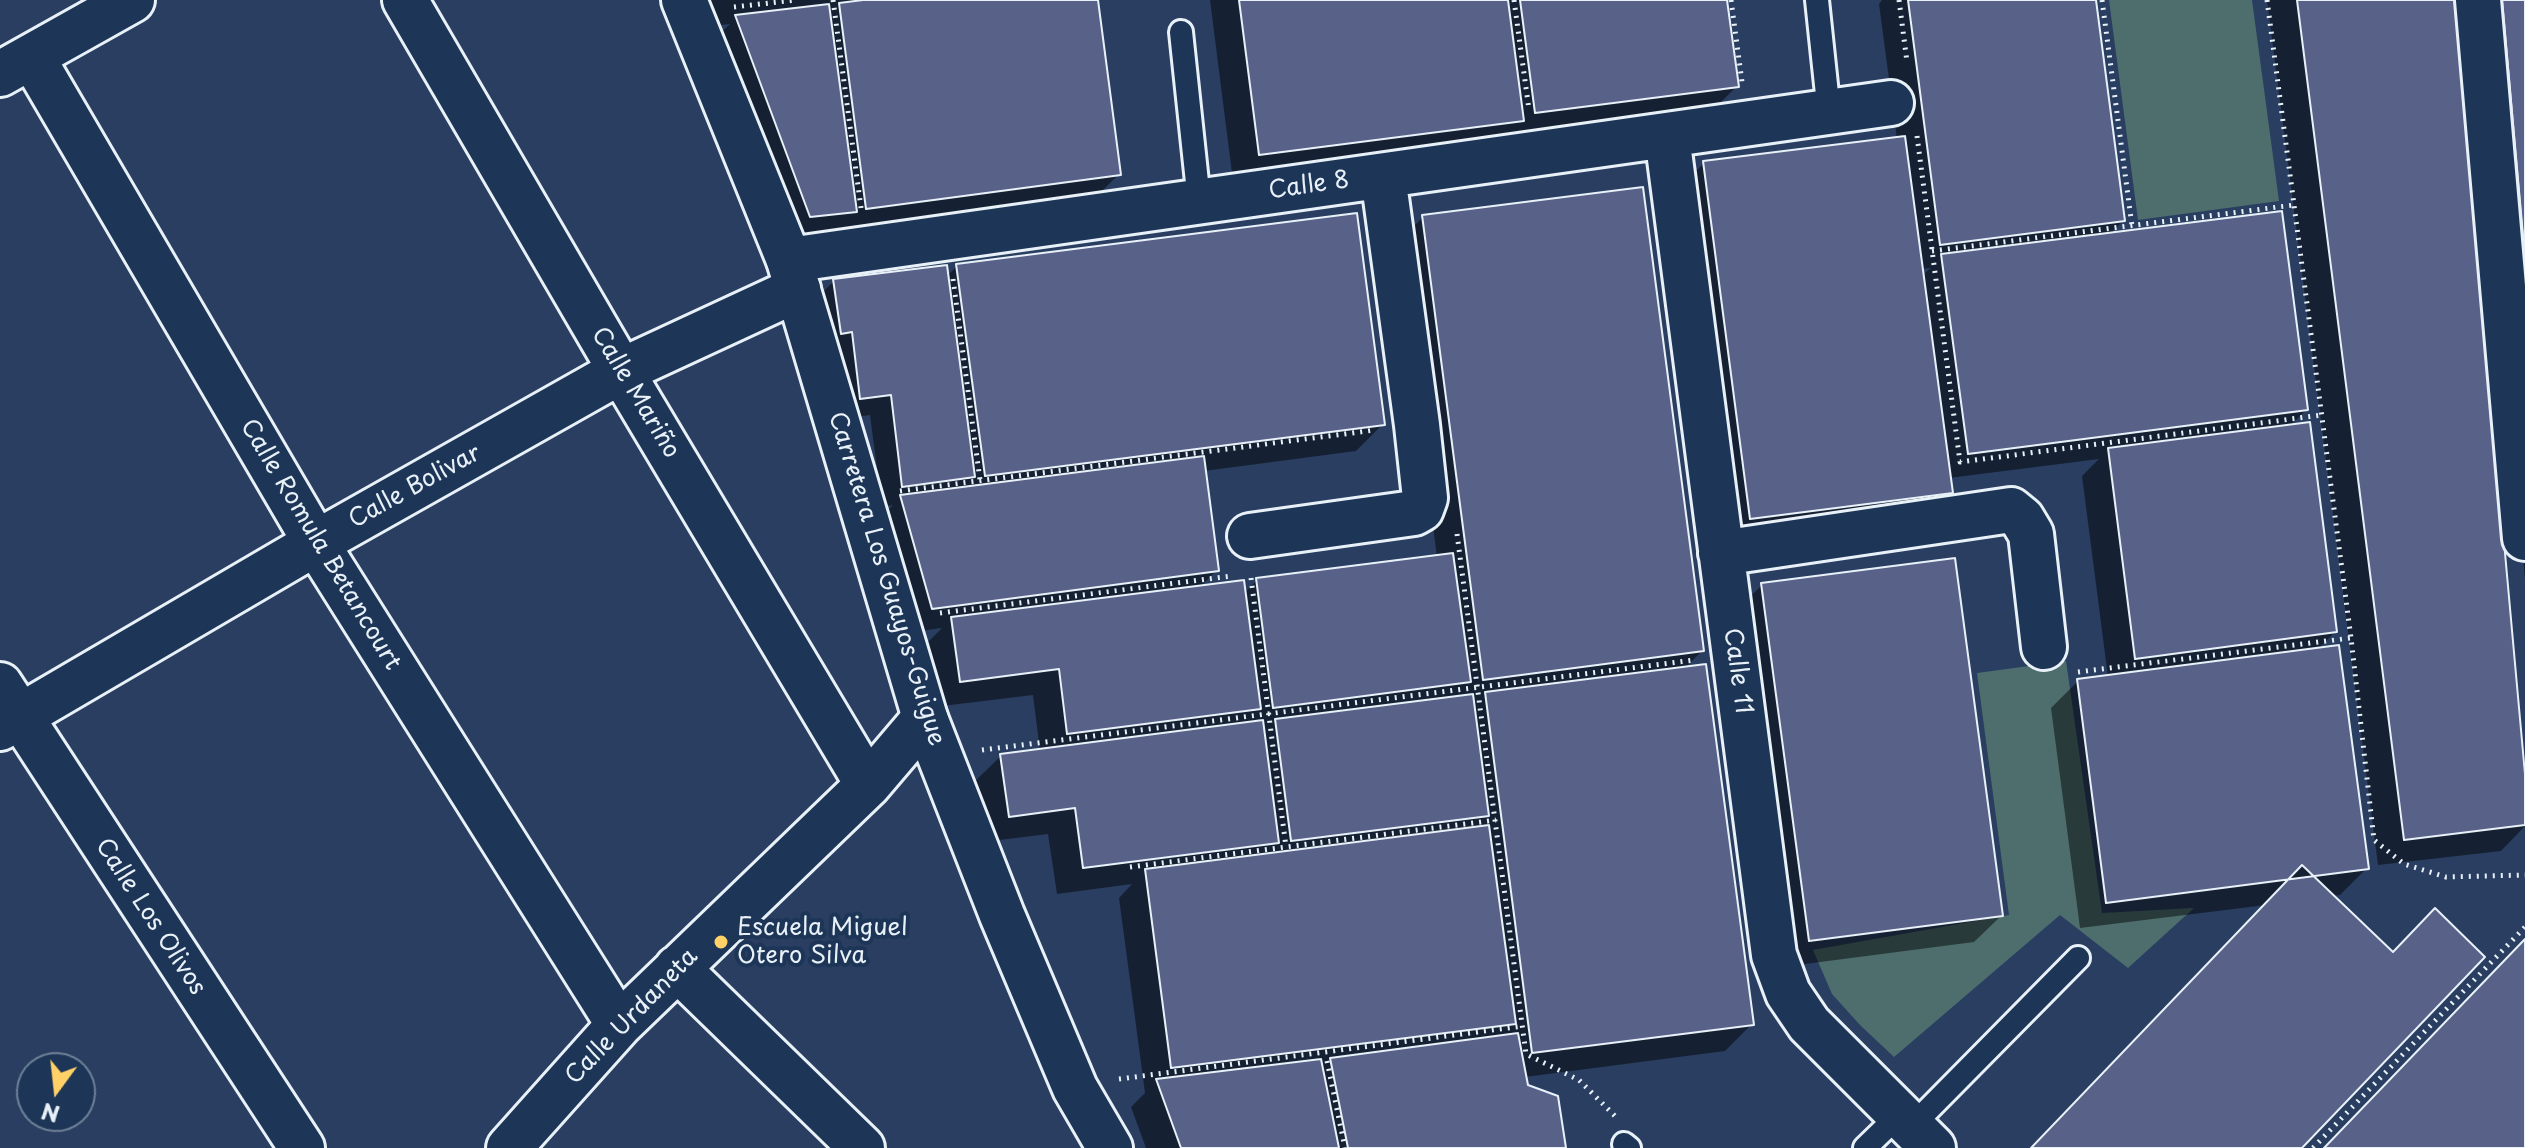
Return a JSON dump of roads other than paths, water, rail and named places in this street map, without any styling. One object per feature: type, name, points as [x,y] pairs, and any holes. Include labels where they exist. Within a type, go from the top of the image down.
[{"type":"street","points":[[16,65],[132,0]]},
{"type":"street","name":"Calle Mariño","points":[[405,0],[621,371],[868,785]]},
{"type":"street","points":[[2478,0],[2525,538]]},
{"type":"street","name":"Carretera Los Guayos-Guigue","points":[[687,6],[794,274],[933,736],[1002,915],[1074,1084],[1110,1148]]},
{"type":"street","name":"Calle Romula Betancourt","points":[[16,65],[619,1025]]},
{"type":"street","name":"Calle 8","points":[[794,274],[867,249],[947,237],[1829,113],[1903,114]]},
{"type":"street","name":"Calle 11","points":[[1667,136],[1774,955],[1788,993],[1809,1024],[1914,1130]]},
{"type":"street","points":[[1245,562],[1414,513],[1421,509],[1425,498],[1383,176]]},
{"type":"street","name":"Calle Bolivar","points":[[7,711],[316,543],[794,274]]},
{"type":"street","points":[[1721,553],[2011,510],[2022,519],[2031,534],[2060,660]]},
{"type":"street","name":"Calle Los Olivos","points":[[7,711],[302,1148]]},
{"type":"street","name":"Calle Urdaneta","points":[[509,1148],[619,1025],[677,968],[868,785],[933,736]]},
{"type":"street","points":[[677,968],[862,1148]]},
{"type":"lane","points":[[1817,0],[1829,113]]},
{"type":"lane","points":[[1181,32],[1199,201]]},
{"type":"lane","points":[[1865,1148],[1914,1130],[2078,958]]},
{"type":"place","name":"Escuela Miguel Otero Silva","points":[[721,942]]}]
